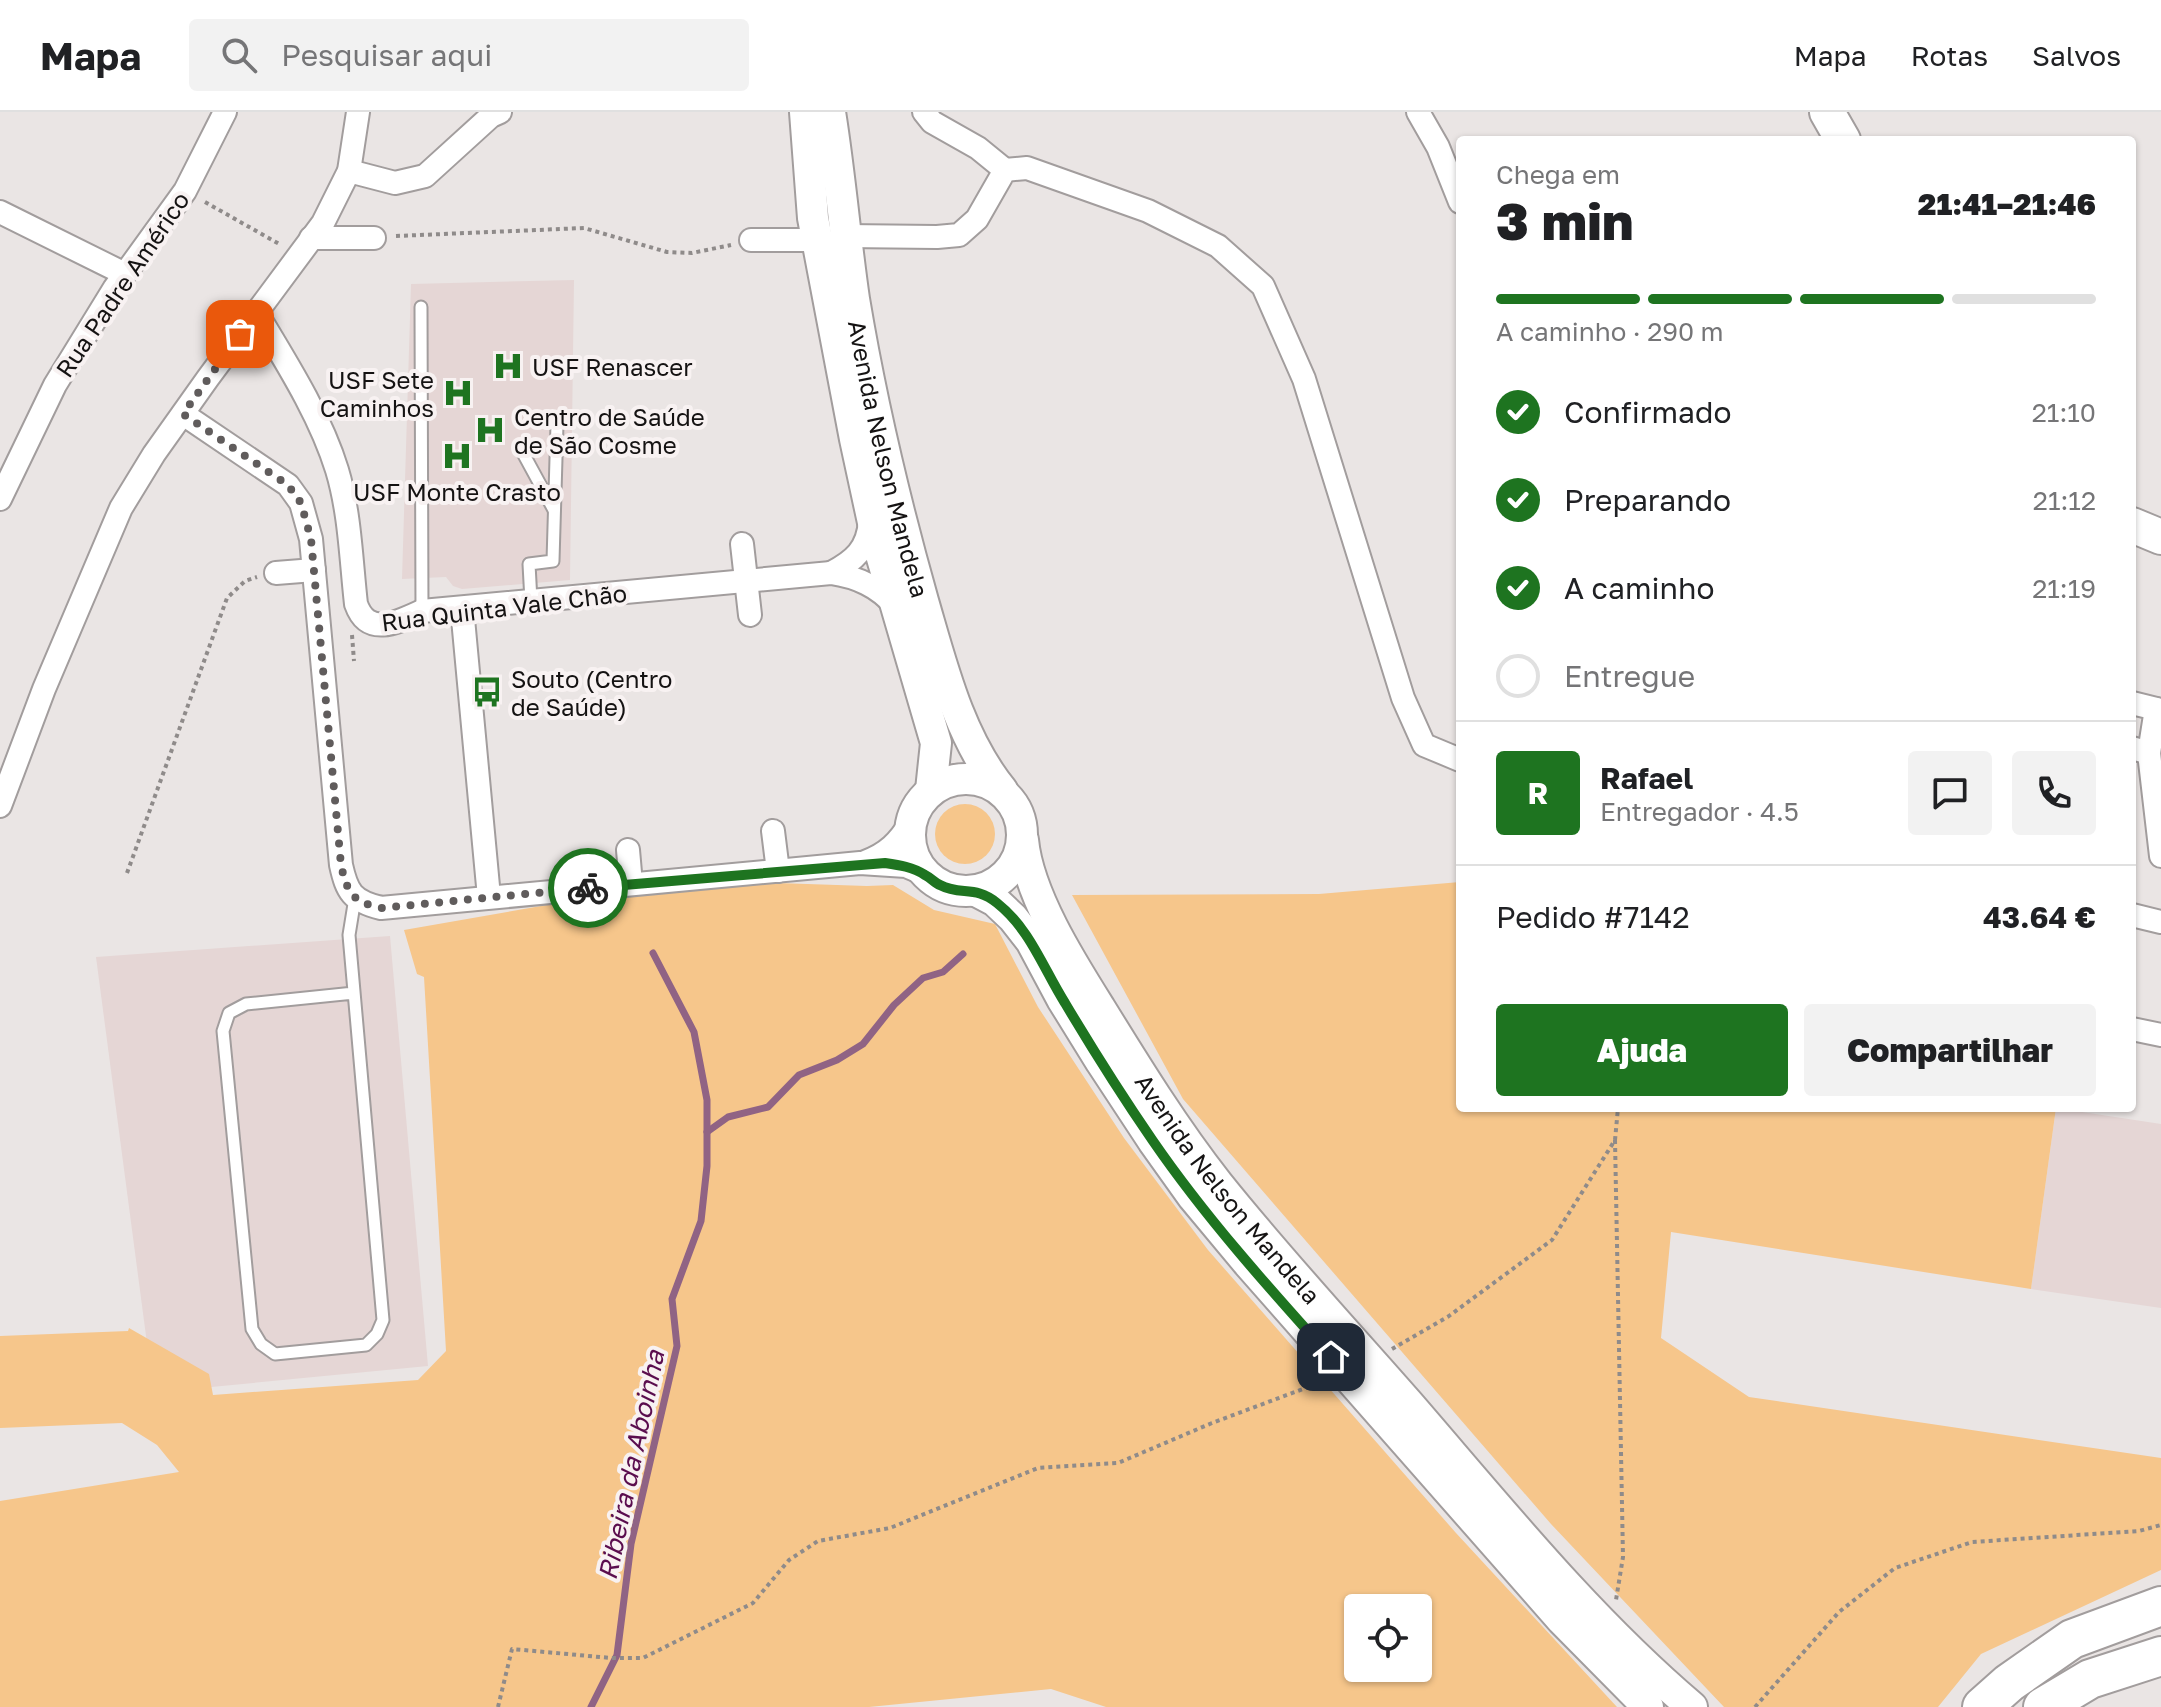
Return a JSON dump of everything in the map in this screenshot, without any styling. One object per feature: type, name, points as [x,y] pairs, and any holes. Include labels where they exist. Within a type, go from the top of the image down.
[{"type":"highway","points":[[1982,1707],[2009,1683],[2072,1639],[2161,1606]]},
{"type":"highway","points":[[2043,1707],[2090,1679],[2161,1656]]},
{"type":"main road","name":"Avenida Nelson Mandela","points":[[805,112],[809,180],[855,302],[889,469],[933,635],[972,749],[1002,790]]},
{"type":"main road","points":[[1827,112],[1841,136]]},
{"type":"main road","name":"Avenida Nelson Mandela","points":[[832,119],[831,238],[838,359],[871,514],[936,743],[931,790]]},
{"type":"main road","points":[[2136,527],[2161,537]]},
{"type":"main road","points":[[966,778],[985,781],[1002,790],[1021,821],[1023,840],[1018,858],[1008,873],[994,885],[976,891],[958,891],[940,885],[925,874],[909,840],[911,822],[918,804],[931,790],[948,781],[966,778]]},
{"type":"main road","name":"Avenida Nelson Mandela","points":[[1023,840],[1030,876],[1080,977],[1150,1089],[1216,1182],[1551,1567],[1653,1674],[1692,1707]]},
{"type":"main road","name":"Avenida Nelson Mandela","points":[[976,891],[995,901],[1031,941],[1101,1062],[1202,1208],[1562,1620],[1648,1707]]},
{"type":"street","name":"Rua Padre Américo","points":[[0,499],[55,385],[125,274],[185,191],[225,112]]},
{"type":"street","points":[[0,806],[44,689],[121,508],[154,454],[323,223],[349,171],[358,112]]},
{"type":"street","points":[[349,171],[395,183],[425,176],[491,116],[500,112]]},
{"type":"street","points":[[924,112],[932,122],[978,148],[1005,170],[1027,168],[1148,211],[1218,246],[1263,286],[1304,379],[1403,698],[1424,745],[1456,758]]},
{"type":"street","points":[[1418,112],[1438,147],[1456,192]]},
{"type":"street","points":[[751,240],[959,235],[977,219],[1005,170]]},
{"type":"street","points":[[0,212],[125,274]]},
{"type":"street","points":[[304,246],[374,238]]},
{"type":"street","name":"Rua Quinta Vale Chão","points":[[256,312],[321,429],[337,471],[345,506],[356,604],[360,616],[373,624],[394,624],[422,611],[831,573],[850,576],[871,585],[895,606]]},
{"type":"street","points":[[183,414],[288,485],[301,503],[311,539],[341,865],[346,886],[355,898],[381,908],[860,863],[906,866],[925,874]]},
{"type":"street","points":[[831,573],[853,561],[864,547],[871,514]]},
{"type":"street","points":[[742,544],[750,615]]},
{"type":"street","points":[[276,573],[314,570]]},
{"type":"street","points":[[462,608],[489,897]]},
{"type":"street","points":[[2136,704],[2158,709],[2140,751],[2161,856]]},
{"type":"street","points":[[860,863],[880,857],[911,822]]},
{"type":"street","points":[[773,831],[778,871]]},
{"type":"street","points":[[628,850],[631,884]]},
{"type":"street","points":[[2136,916],[2161,922]]},
{"type":"street","points":[[2136,1030],[2161,1035]]},
{"type":"lane","points":[[421,307],[422,611]]},
{"type":"lane","points":[[531,601],[529,564],[553,561],[557,424]]},
{"type":"lane","points":[[523,453],[554,510]]},
{"type":"lane","points":[[354,993],[246,1004],[229,1013],[223,1031],[252,1329],[261,1344],[275,1354],[366,1345],[377,1334],[383,1320],[349,935],[355,898]]},
{"type":"path","points":[[185,191],[304,246]]},
{"type":"path","points":[[374,238],[584,228],[667,252],[692,253],[751,240]]},
{"type":"path","points":[[127,873],[227,598],[245,581],[276,573]]},
{"type":"path","points":[[352,629],[354,661]]},
{"type":"path","points":[[1615,1610],[1623,1557],[1615,1140],[1618,1112]]},
{"type":"path","points":[[1386,1352],[1449,1316],[1552,1240],[1615,1140]]},
{"type":"path","points":[[498,1707],[512,1649],[643,1658],[753,1603],[789,1560],[818,1541],[890,1528],[1038,1468],[1118,1463],[1212,1423],[1329,1380]]},
{"type":"path","points":[[1755,1707],[1839,1612],[1895,1568],[1972,1542],[2139,1531],[2161,1525]]},
{"type":"shaded area","name":"Centro de Saúde de São Cosme","points":[[574,280],[570,580],[462,589],[453,586],[446,577],[402,579],[411,284]]},
{"type":"shaded area","points":[[965,804],[976,806],[986,813],[993,823],[993,845],[986,855],[976,862],[965,864],[954,862],[944,855],[937,845],[935,834],[937,823],[944,813],[954,806]]},
{"type":"shaded area","points":[[746,882],[893,885],[934,910],[995,924],[1038,1007],[1124,1138],[1208,1250],[1456,1533],[1617,1707],[1106,1707],[1051,1689],[869,1707],[0,1707],[0,1501],[179,1472],[157,1445],[122,1423],[0,1428],[0,1336],[128,1331],[129,1328],[209,1374],[213,1395],[418,1380],[446,1351],[424,977],[417,974],[404,930],[644,888]]},
{"type":"shaded area","points":[[1456,882],[1456,1112],[2055,1112],[2031,1289],[1671,1232],[1661,1338],[1749,1397],[2161,1458],[2161,1570],[1981,1654],[1938,1707],[1724,1707],[1551,1524],[1183,1099],[1072,895],[1319,894]]},
{"type":"shaded area","points":[[390,936],[428,1366],[180,1390],[148,1351],[96,957]]},
{"type":"shaded area","points":[[2055,1112],[2082,1112],[2161,1124],[2161,1308],[2031,1289]]},
{"type":"waterway","name":"Ribeira da Aboinha","points":[[591,1707],[617,1655],[631,1544],[677,1346],[672,1299],[701,1221],[707,1166],[707,1100],[694,1032],[653,953]]},
{"type":"waterway","points":[[707,1132],[728,1117],[768,1107],[799,1075],[837,1060],[863,1044],[894,1005],[923,978],[943,972],[963,954]]},
{"type":"way so far","points":[[240,334],[183,414],[288,485],[301,503],[311,539],[341,865],[346,886],[355,898],[381,908],[588,888]]},
{"type":"place","name":"USF Renascer","points":[[508,366]]},
{"type":"place","name":"USF Sete Caminhos","points":[[458,393]]},
{"type":"place","name":"Centro de Saúde de São Cosme","points":[[490,430]]},
{"type":"place","name":"USF Monte Crasto","points":[[457,456]]},
{"type":"place","name":"Souto (Centro de Saúde)","points":[[487,692]]},
{"type":"route","points":[[588,888],[885,863],[906,866],[940,885],[958,891],[976,891],[995,901],[1031,941],[1101,1062],[1193,1197],[1331,1357]]}]
